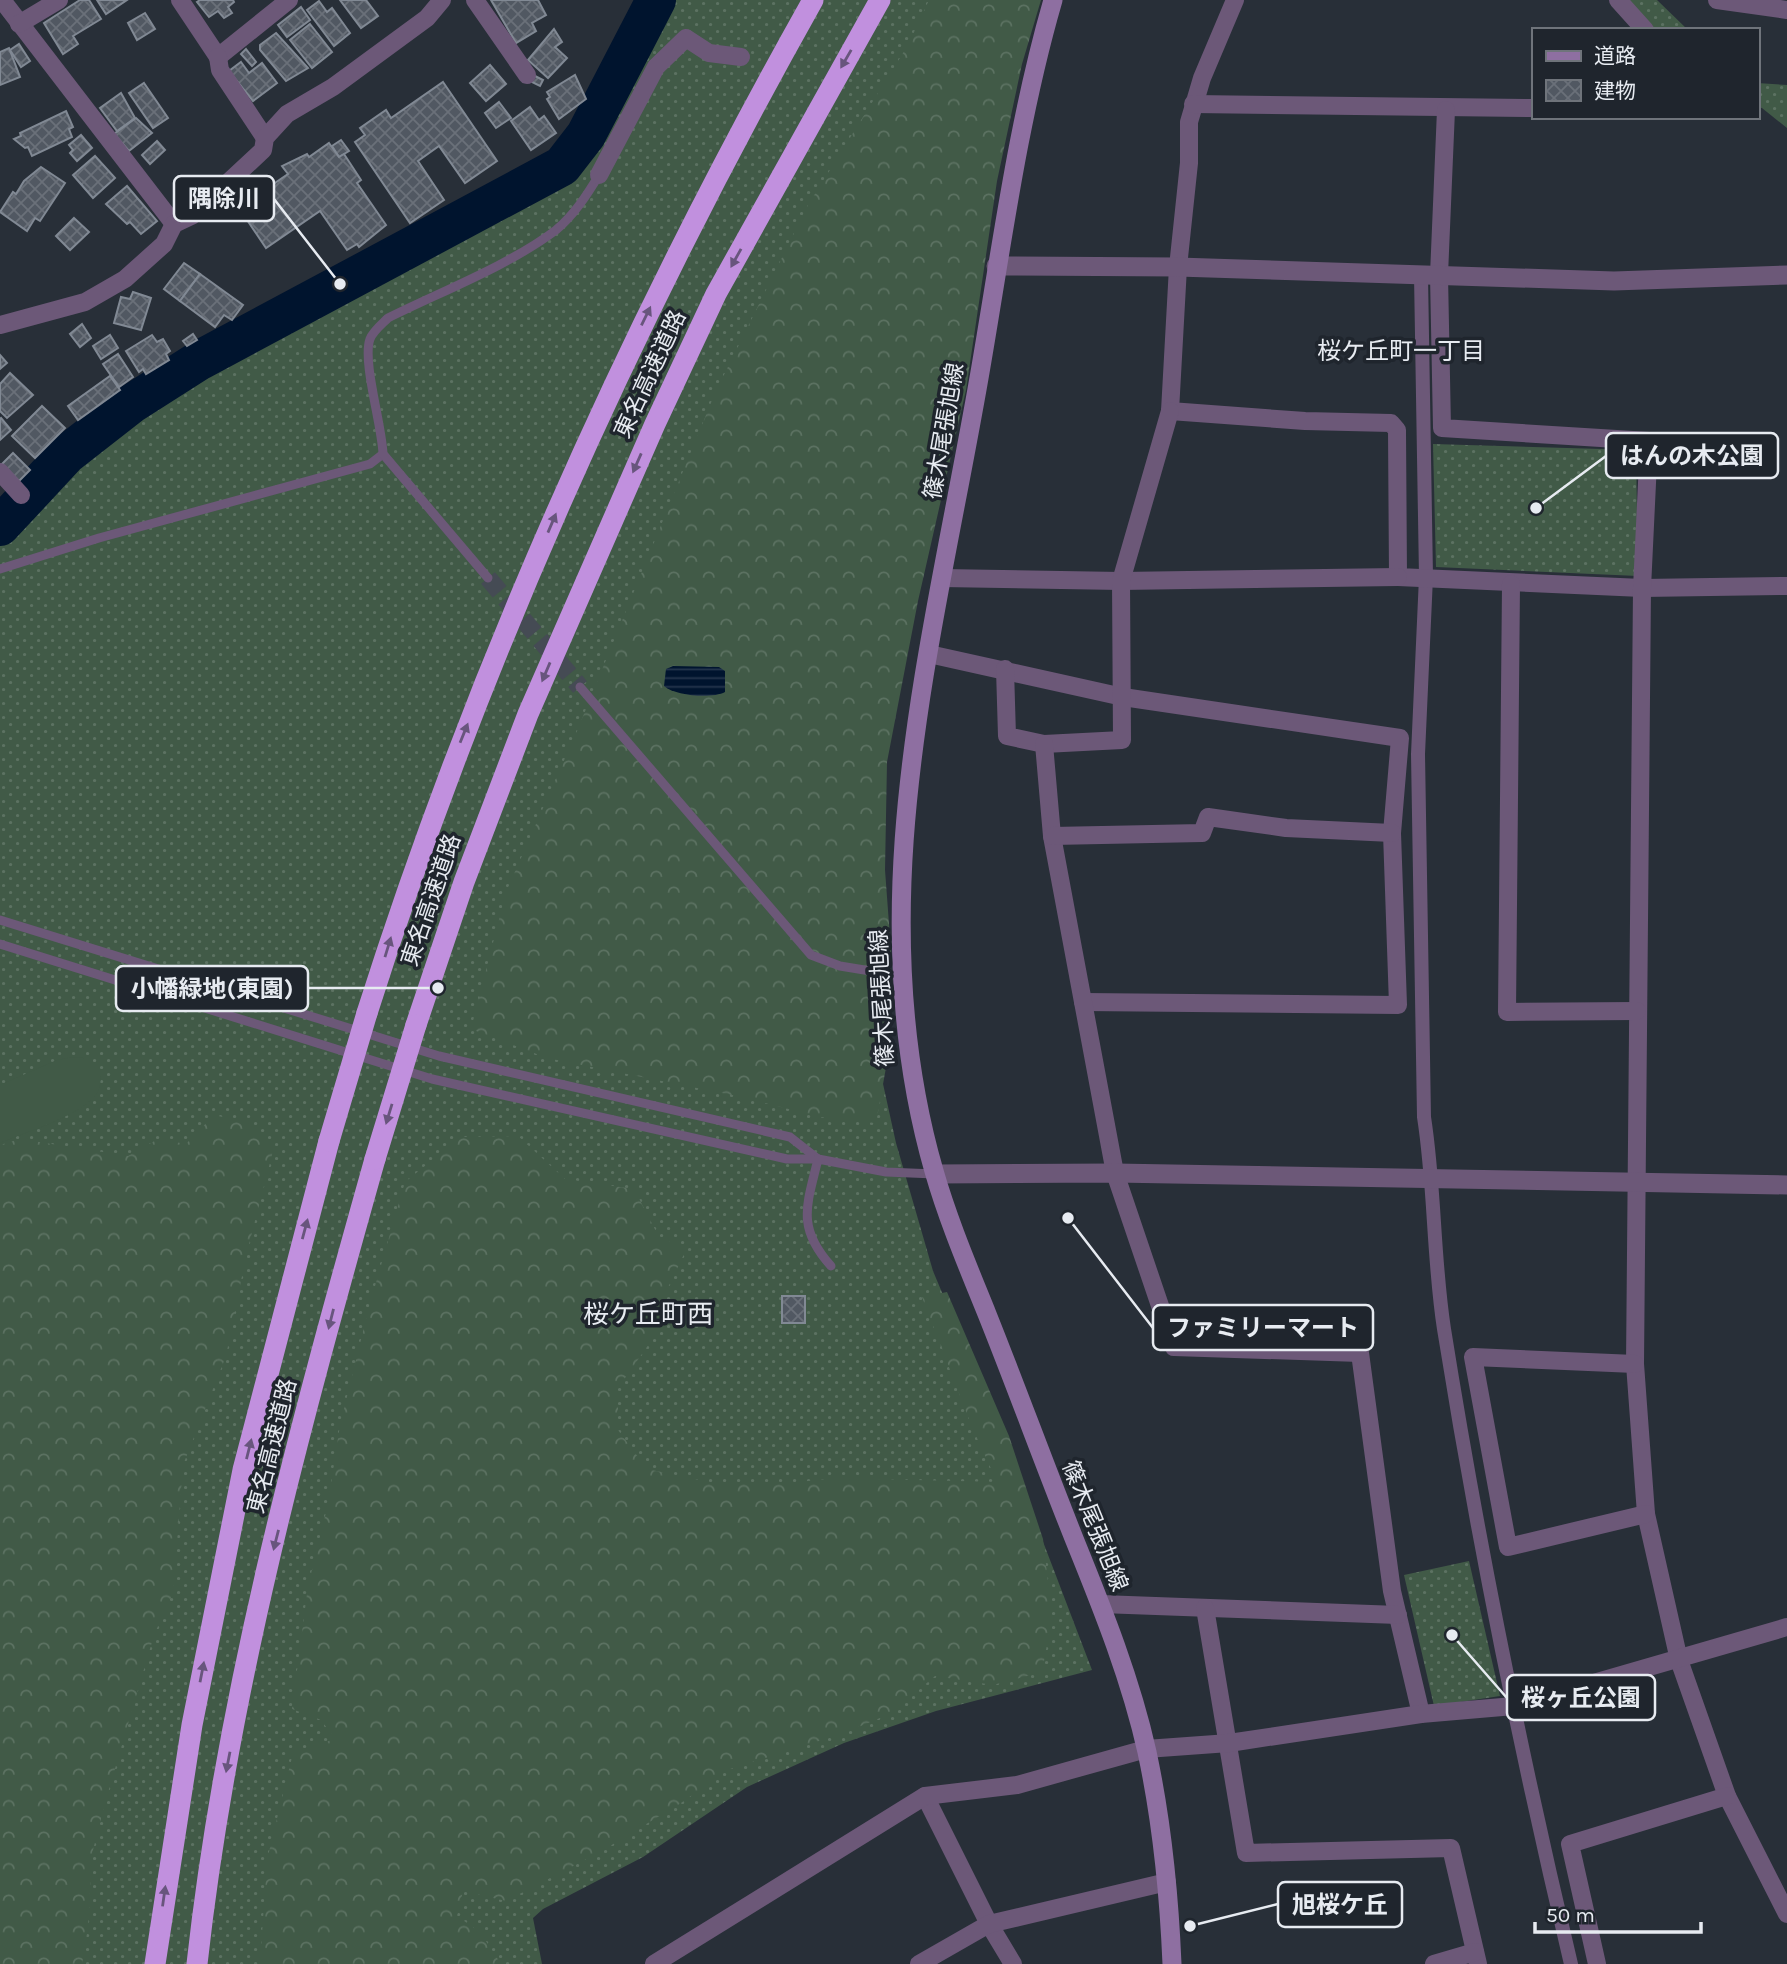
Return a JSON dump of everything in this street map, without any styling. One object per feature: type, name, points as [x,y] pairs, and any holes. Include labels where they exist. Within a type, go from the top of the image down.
[{"type":"highway","name":"東名高速道路","points":[[155,1964],[192,1725],[241,1483],[329,1141],[408,883],[460,743],[580,457],[695,217],[813,0]]},
{"type":"highway","name":"東名高速道路","points":[[197,1964],[227,1767],[262,1597],[335,1302],[375,1158],[464,882],[528,714],[655,424],[716,294],[880,0]]},
{"type":"main road","name":"篠木尾張旭線","points":[[1053,0],[1030,89],[996,266],[907,789],[902,860],[901,976],[909,1069],[935,1174],[965,1263],[1101,1604],[1146,1749],[1167,1882],[1172,1964]]},
{"type":"street","points":[[2,0],[174,224]]},
{"type":"street","points":[[0,29],[58,0]]},
{"type":"street","points":[[180,0],[218,57],[220,70],[265,138]]},
{"type":"street","points":[[218,57],[289,0]]},
{"type":"street","points":[[0,325],[85,302],[135,270],[164,244],[174,224],[193,215],[263,150],[265,138],[288,114],[333,87],[427,18],[442,0]]},
{"type":"street","points":[[475,0],[527,75]]},
{"type":"street","points":[[1005,669],[1007,736],[1044,744],[1122,740],[1121,581],[1170,411],[1178,267],[1189,163],[1189,122],[1193,104],[1235,0]]},
{"type":"street","points":[[1618,0],[1643,28]]},
{"type":"street","points":[[1717,0],[1787,10]]},
{"type":"street","points":[[599,175],[656,67],[686,38],[709,53],[741,57]]},
{"type":"street","points":[[1193,104],[1446,110],[1532,108]]},
{"type":"street","points":[[1446,110],[1430,275],[1426,577],[1418,754],[1424,1117],[1432,1179],[1444,1329],[1514,1706],[1571,1964]]},
{"type":"street","points":[[996,266],[1178,267],[1614,281],[1787,275]]},
{"type":"street","points":[[1430,275],[1442,428],[1650,441],[1642,589],[1635,1364],[1646,1514],[1679,1660],[1727,1796],[1787,1914]]},
{"type":"street","points":[[1170,411],[1305,421],[1391,423],[1397,430],[1398,577]]},
{"type":"street","points":[[0,472],[22,495]]},
{"type":"street","points":[[942,578],[1121,581],[1426,577],[1511,584],[1642,589],[1787,586]]},
{"type":"street","points":[[1511,584],[1507,1012],[1637,1012]]},
{"type":"street","points":[[929,654],[1123,697],[1400,738],[1392,833],[1398,1005],[1083,1002]]},
{"type":"street","points":[[1044,744],[1052,836],[1115,1173],[1174,1347],[1360,1353],[1398,1615],[1421,1714]]},
{"type":"street","points":[[1052,836],[1202,833],[1208,817],[1286,828],[1392,833]]},
{"type":"street","points":[[935,1174],[1115,1173],[1787,1185]]},
{"type":"street","points":[[1635,1364],[1473,1357],[1508,1547],[1646,1514]]},
{"type":"street","points":[[1101,1604],[1398,1615]]},
{"type":"street","points":[[1205,1608],[1245,1853],[1451,1848],[1477,1958],[1434,1964]]},
{"type":"street","points":[[654,1964],[925,1796],[1017,1785],[1146,1749],[1229,1743],[1421,1714],[1514,1706],[1787,1627]]},
{"type":"street","points":[[925,1796],[989,1924],[1013,1964]]},
{"type":"street","points":[[1597,1964],[1570,1844],[1727,1796]]},
{"type":"street","points":[[919,1964],[989,1924],[1167,1882]]},
{"type":"lane","points":[[488,579],[383,454],[382,427],[366,353],[371,336],[388,318],[530,247],[557,229],[585,200],[599,175]]},
{"type":"lane","points":[[0,569],[99,538],[370,464],[383,454]]},
{"type":"lane","points":[[580,687],[811,955],[840,966],[901,976]]},
{"type":"lane","points":[[0,920],[439,1056],[790,1137],[818,1159]]},
{"type":"lane","points":[[0,944],[432,1079],[787,1159],[818,1159],[886,1172],[935,1174]]},
{"type":"lane","points":[[818,1159],[806,1210],[807,1233],[831,1266]]},
{"type":"green space","points":[[667,0],[1031,0],[880,741],[878,1061],[896,1143],[933,1271],[1008,1450],[1092,1670],[936,1711],[844,1743],[747,1787],[643,1857],[543,1909],[533,1918],[542,1964],[0,1964],[0,540],[20,533],[29,493],[52,454],[123,399],[229,336],[588,147]]},
{"type":"green space","points":[[929,0],[1041,0],[1022,64],[997,181],[966,390],[918,601],[887,762],[885,870],[891,951],[887,1062],[876,1123],[820,1117],[737,1096],[547,1058],[471,1029],[506,892],[577,731],[715,393],[808,205],[908,45]]},
{"type":"green space","points":[[1627,0],[1657,0],[1686,28],[1654,28]]},
{"type":"green space","points":[[1759,83],[1787,85],[1787,128],[1759,106]]},
{"type":"green space","points":[[1433,444],[1636,450],[1638,576],[1436,567]]},
{"type":"green space","points":[[83,1058],[101,1077],[96,1095],[76,1111],[0,1143],[0,1085],[57,1060]]},
{"type":"green space","points":[[214,1115],[249,1123],[274,1147],[246,1256],[226,1356],[183,1465],[173,1593],[154,1635],[92,1854],[88,1927],[82,1964],[0,1964],[0,1145],[20,1139],[128,1156],[158,1139],[186,1144]]},
{"type":"green space","points":[[518,1136],[565,1179],[634,1189],[659,1237],[687,1248],[662,1300],[661,1327],[618,1388],[618,1430],[647,1469],[709,1482],[771,1485],[836,1478],[997,1482],[972,1427],[922,1297],[947,1292],[1009,1436],[1043,1539],[1052,1617],[1042,1672],[993,1685],[935,1676],[892,1713],[844,1733],[727,1770],[681,1803],[600,1852],[506,1901],[463,1891],[457,1916],[480,1932],[501,1964],[260,1964],[267,1860],[293,1753],[335,1739],[321,1720],[292,1709],[308,1586],[328,1504],[340,1425],[369,1307],[405,1182],[461,1137]]},
{"type":"green space","points":[[1469,1561],[1500,1696],[1434,1706],[1404,1575]]},
{"type":"water","points":[[673,666],[719,667],[725,671],[725,692],[703,696],[669,689],[664,686],[666,669]]},
{"type":"building","points":[[80,0],[89,0],[101,19],[73,36],[78,44],[63,54],[44,23]]},
{"type":"building","points":[[97,0],[127,0],[106,14]]},
{"type":"building","points":[[233,0],[228,7],[232,13],[224,18],[218,11],[209,17],[197,2]]},
{"type":"building","points":[[340,0],[366,0],[378,16],[361,28]]},
{"type":"building","points":[[491,0],[538,0],[546,15],[532,23],[536,31],[516,43]]},
{"type":"building","points":[[319,1],[327,12],[332,8],[350,33],[334,46],[307,10]]},
{"type":"building","points":[[301,7],[310,20],[287,37],[278,25]]},
{"type":"building","points":[[145,13],[155,29],[137,40],[128,23]]},
{"type":"building","points":[[310,24],[332,52],[312,68],[290,40]]},
{"type":"building","points":[[554,29],[562,42],[555,47],[567,58],[548,78],[528,60]]},
{"type":"building","points":[[276,33],[308,68],[286,81],[260,50],[260,45]]},
{"type":"building","points":[[19,44],[30,61],[21,67],[10,50]]},
{"type":"building","points":[[9,48],[20,77],[0,85],[0,52]]},
{"type":"building","points":[[246,49],[256,62],[252,66],[241,54]]},
{"type":"building","points":[[241,62],[249,73],[262,63],[277,83],[253,101],[229,71]]},
{"type":"building","points":[[490,65],[506,84],[486,101],[470,83]]},
{"type":"building","points":[[531,74],[543,80],[540,86],[528,80]]},
{"type":"building","points":[[575,75],[586,99],[559,119],[547,99],[550,97],[547,92]]},
{"type":"building","points":[[443,82],[497,161],[465,183],[439,146],[418,161],[444,200],[410,223],[355,142],[365,135],[360,128],[386,110],[391,118]]},
{"type":"building","points":[[144,83],[168,118],[153,128],[129,93]]},
{"type":"building","points":[[121,93],[135,118],[117,131],[100,108]]},
{"type":"building","points":[[499,102],[511,118],[496,128],[485,113]]},
{"type":"building","points":[[530,107],[539,120],[544,116],[556,133],[531,150],[511,121]]},
{"type":"building","points":[[66,111],[73,127],[69,129],[72,137],[32,156],[28,147],[25,148],[14,139],[21,136],[20,133]]},
{"type":"building","points":[[136,118],[152,133],[129,151],[114,134]]},
{"type":"building","points":[[81,135],[92,148],[77,161],[70,153],[73,150],[69,145]]},
{"type":"building","points":[[341,140],[349,151],[339,157],[332,146]]},
{"type":"building","points":[[157,141],[165,150],[150,164],[142,155]]},
{"type":"building","points":[[329,143],[339,157],[344,154],[361,180],[357,183],[386,225],[359,247],[357,244],[347,250],[320,211],[266,248],[245,217],[241,220],[236,213],[240,210],[238,208],[288,174],[282,166],[307,154],[309,157]]},
{"type":"building","points":[[95,156],[115,178],[93,198],[73,175]]},
{"type":"building","points":[[41,167],[65,183],[40,221],[35,218],[27,231],[0,212],[13,192],[16,194],[24,181]]},
{"type":"building","points":[[127,186],[157,221],[141,234],[106,204]]},
{"type":"building","points":[[74,218],[89,232],[70,250],[56,236]]},
{"type":"building","points":[[184,263],[200,274],[180,301],[164,289]]},
{"type":"building","points":[[200,274],[243,305],[232,320],[224,315],[215,327],[180,301]]},
{"type":"building","points":[[133,292],[151,298],[141,330],[114,323],[121,297],[130,299]]},
{"type":"building","points":[[82,324],[91,338],[80,347],[70,334]]},
{"type":"building","points":[[193,334],[197,340],[187,346],[183,341]]},
{"type":"building","points":[[110,335],[118,348],[101,359],[93,346]]},
{"type":"building","points":[[152,335],[157,342],[163,339],[170,351],[166,354],[169,360],[146,374],[143,369],[139,372],[126,351]]},
{"type":"building","points":[[118,354],[133,377],[119,387],[103,364]]},
{"type":"building","points":[[0,355],[7,363],[0,369]]},
{"type":"building","points":[[10,373],[33,395],[7,418],[0,411],[0,384]]},
{"type":"building","points":[[110,376],[120,390],[78,420],[68,406]]},
{"type":"building","points":[[42,406],[65,428],[35,458],[12,436]]},
{"type":"building","points":[[0,419],[11,430],[0,440]]},
{"type":"building","points":[[13,453],[30,470],[19,481],[2,464]]},
{"type":"building","points":[[782,1296],[805,1296],[805,1323],[782,1323]]},
{"type":"waterway","points":[[0,526],[67,454],[131,404],[200,360],[562,166],[586,135],[656,0]]},
{"type":"tunnel","points":[[488,578],[580,687]]},
{"type":"place","name":"隅除川","points":[[340,284]]},
{"type":"place","name":"はんの木公園","points":[[1536,508]]},
{"type":"place","name":"小幡緑地(東園)","points":[[438,988]]},
{"type":"place","name":"ファミリーマート","points":[[1068,1218]]},
{"type":"place","name":"桜ヶ丘公園","points":[[1452,1635]]},
{"type":"place","name":"旭桜ケ丘","points":[[1190,1926]]},
{"type":"district","name":"桜ケ丘町一丁目","points":[[1401,351]]},
{"type":"district","name":"桜ケ丘町西","points":[[648,1314]]}]
